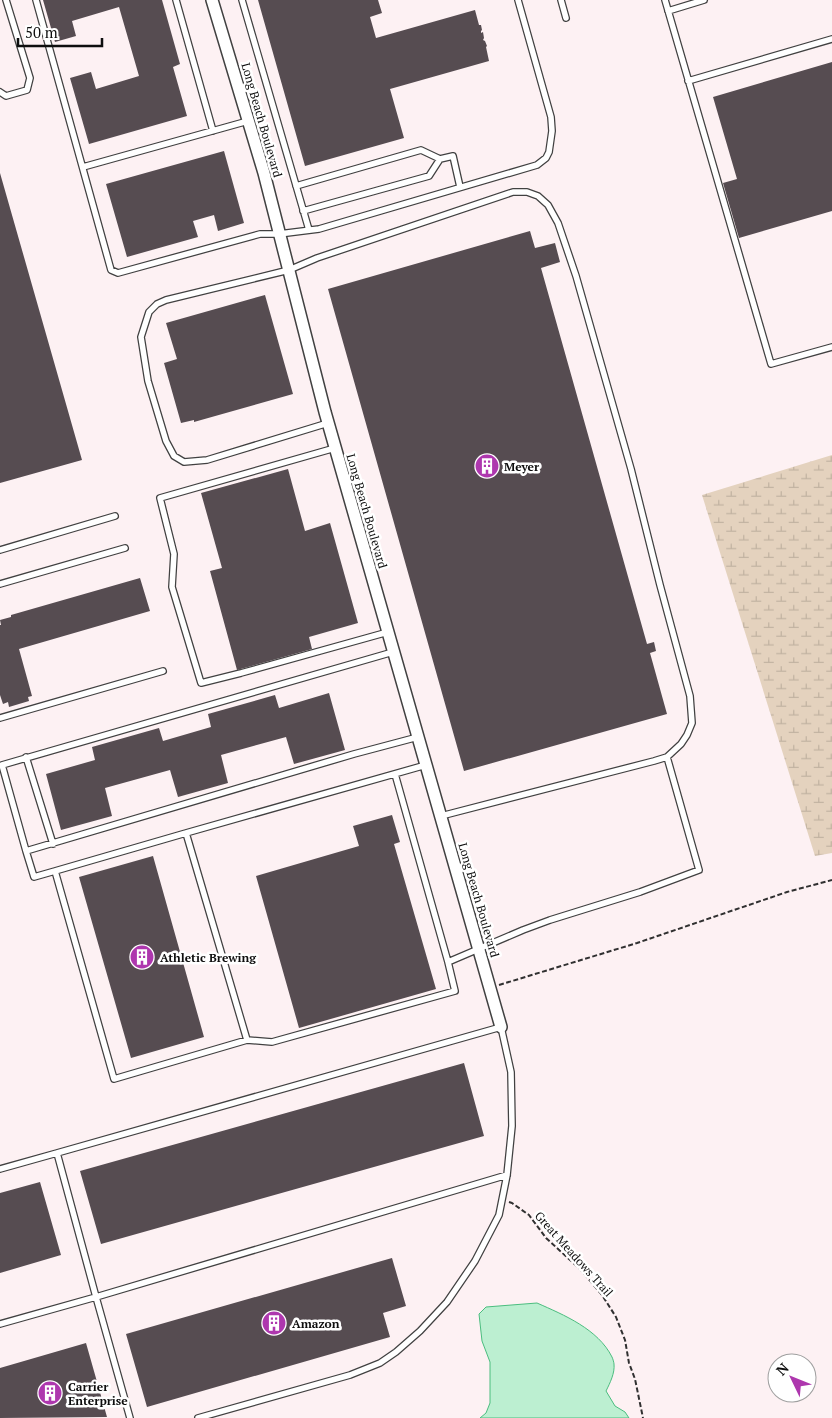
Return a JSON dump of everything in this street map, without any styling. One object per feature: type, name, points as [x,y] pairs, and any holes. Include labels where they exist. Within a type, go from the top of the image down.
[{"type":"street","name":"Long Beach Boulevard","points":[[212,0],[264,173],[328,423],[501,1028]]},
{"type":"lane","points":[[0,92],[6,96],[27,90],[30,78],[6,0]]},
{"type":"lane","points":[[36,0],[111,270],[118,273],[260,234],[279,234],[319,229],[537,165],[546,158],[549,152],[552,131],[551,117],[518,0]]},
{"type":"lane","points":[[176,0],[213,131]]},
{"type":"lane","points":[[242,0],[309,230]]},
{"type":"lane","points":[[561,0],[566,18]]},
{"type":"lane","points":[[664,0],[771,364],[832,347]]},
{"type":"lane","points":[[668,11],[704,0]]},
{"type":"lane","points":[[688,80],[832,39]]},
{"type":"lane","points":[[83,168],[248,121]]},
{"type":"lane","points":[[296,186],[421,150],[440,159],[452,156],[460,187]]},
{"type":"lane","points":[[303,211],[429,176],[440,159]]},
{"type":"lane","points":[[328,423],[207,460],[184,462],[174,456],[166,441],[148,381],[141,337],[149,312],[157,304],[166,300],[289,270],[317,258],[513,192],[527,192],[538,196],[548,204],[558,223],[576,276],[631,469],[690,696],[692,723],[681,744],[667,756],[646,764],[441,816]]},
{"type":"lane","points":[[335,448],[160,498],[174,554],[172,587],[201,683],[388,632]]},
{"type":"lane","points":[[0,550],[115,516]]},
{"type":"lane","points":[[0,584],[125,548]]},
{"type":"lane","points":[[393,652],[2,765],[26,852],[34,877],[426,765]]},
{"type":"lane","points":[[0,718],[163,671]]},
{"type":"lane","points":[[26,852],[354,754],[418,737]]},
{"type":"lane","points":[[448,962],[550,920],[640,892],[699,870],[667,756]]},
{"type":"lane","points":[[26,757],[54,844]]},
{"type":"lane","points":[[55,872],[114,1079],[247,1040],[272,1042],[455,990],[395,774]]},
{"type":"lane","points":[[186,833],[247,1040]]},
{"type":"lane","points":[[0,1170],[501,1028],[511,1072],[512,1126],[502,1202],[499,1215],[475,1261],[447,1302],[420,1331],[396,1352],[380,1362],[350,1375],[198,1418]]},
{"type":"lane","points":[[57,1153],[130,1418]]},
{"type":"lane","points":[[0,1324],[506,1175]]},
{"type":"path","points":[[490,988],[637,943],[787,892],[832,880]]},
{"type":"path","name":"Great Meadows Trail","points":[[502,1202],[512,1203],[529,1215],[546,1238],[581,1270],[602,1295],[616,1317],[625,1340],[643,1418]]},
{"type":"green space","points":[[832,455],[832,853],[815,856],[702,495]]},
{"type":"shaded area","points":[[537,1303],[579,1324],[598,1338],[606,1347],[614,1367],[612,1378],[606,1391],[615,1406],[625,1412],[629,1418],[480,1418],[486,1413],[490,1403],[490,1362],[482,1341],[479,1314],[486,1307]]},
{"type":"building","points":[[43,0],[162,0],[180,64],[173,67],[187,116],[89,144],[70,78],[91,72],[96,89],[139,76],[119,7],[72,21],[76,36],[55,42]]},
{"type":"building","points":[[258,0],[378,0],[382,13],[370,17],[376,38],[475,10],[479,25],[481,25],[481,33],[483,32],[483,40],[487,46],[489,61],[390,89],[404,138],[305,166]]},
{"type":"building","points":[[832,62],[832,211],[739,238],[723,183],[737,179],[713,97]]},
{"type":"building","points":[[224,151],[244,223],[218,231],[214,215],[193,221],[198,237],[127,257],[106,184]]},
{"type":"building","points":[[0,173],[82,460],[0,483]]},
{"type":"building","name":"Meyer","points":[[530,231],[535,248],[555,243],[560,262],[541,268],[647,644],[654,642],[656,651],[650,653],[667,714],[464,771],[328,289]]},
{"type":"building","points":[[265,295],[293,394],[194,422],[194,420],[181,423],[164,363],[177,359],[166,323]]},
{"type":"building","points":[[288,469],[305,531],[330,523],[358,623],[309,637],[312,649],[237,670],[210,571],[222,568],[201,493]]},
{"type":"building","points":[[140,578],[150,611],[19,649],[32,696],[28,697],[29,701],[9,707],[8,702],[3,704],[0,695],[0,620],[11,617],[11,615]]},
{"type":"building","points":[[329,693],[345,750],[294,764],[286,737],[221,755],[228,783],[178,797],[170,770],[105,788],[112,816],[61,830],[46,774],[95,760],[92,747],[159,728],[163,741],[211,727],[208,714],[275,695],[279,708]]},
{"type":"building","points":[[392,815],[400,842],[394,844],[436,989],[299,1028],[256,876],[359,846],[353,826]]},
{"type":"building","name":"Athletic Brewing","points":[[153,856],[204,1037],[131,1058],[79,877]]},
{"type":"building","points":[[464,1063],[484,1136],[101,1244],[80,1171]]},
{"type":"building","points":[[40,1182],[61,1255],[0,1273],[0,1193]]},
{"type":"building","name":"Amazon","points":[[392,1258],[406,1306],[383,1313],[390,1337],[147,1407],[126,1334]]},
{"type":"building","name":"Carrier Enterprise","points":[[86,1343],[107,1417],[0,1418],[0,1368]]},
{"type":"place","name":"Meyer","points":[[487,466]]},
{"type":"place","name":"Athletic Brewing","points":[[142,957]]},
{"type":"place","name":"Amazon","points":[[274,1323]]},
{"type":"place","name":"Carrier Enterprise","points":[[50,1393]]}]
